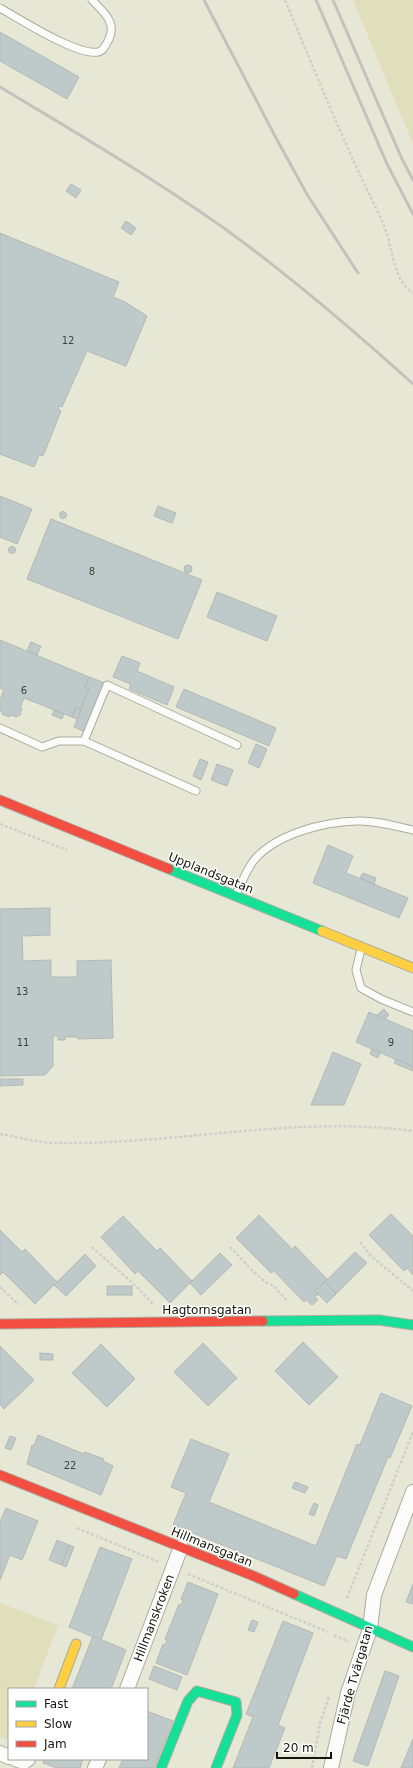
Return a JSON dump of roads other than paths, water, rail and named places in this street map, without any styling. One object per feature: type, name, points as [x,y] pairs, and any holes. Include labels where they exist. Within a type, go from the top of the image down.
[{"type":"street","name":"Upplandsgatan","points":[[0,800],[413,968]]},
{"type":"street","name":"Hagtornsgatan","points":[[0,1324],[379,1320],[413,1325]]},
{"type":"street","name":"Hillmansgatan","points":[[0,1475],[256,1577],[413,1647]]},
{"type":"street","name":"Fjärde Tvärgatan","points":[[331,1768],[348,1693],[370,1628],[374,1595],[413,1492]]},
{"type":"street","name":"Hillmanskroken","points":[[127,1688],[181,1547]]},
{"type":"street","points":[[59,1688],[76,1644]]},
{"type":"street","points":[[161,1768],[188,1701],[196,1691],[236,1702],[237,1715],[226,1747],[216,1768]]},
{"type":"street","points":[[17,1760],[24,1762],[27,1760]]},
{"type":"lane","points":[[0,8],[73,48],[90,52],[99,52],[104,49],[111,35],[112,25],[108,17],[92,0]]},
{"type":"lane","points":[[84,741],[107,685],[237,746]]},
{"type":"lane","points":[[0,728],[42,747],[59,741],[84,741],[196,791]]},
{"type":"lane","points":[[235,896],[254,860],[272,844],[286,838],[322,825],[357,821],[397,826],[413,830]]},
{"type":"lane","points":[[361,947],[356,970],[361,988],[381,999],[413,1012]]},
{"type":"railway","points":[[204,0],[308,196],[358,273]]},
{"type":"railway","points":[[316,0],[387,164],[413,214]]},
{"type":"railway","points":[[333,0],[402,159],[413,180]]},
{"type":"railway","points":[[0,87],[140,172],[221,226],[271,263],[319,302],[413,384]]}]
